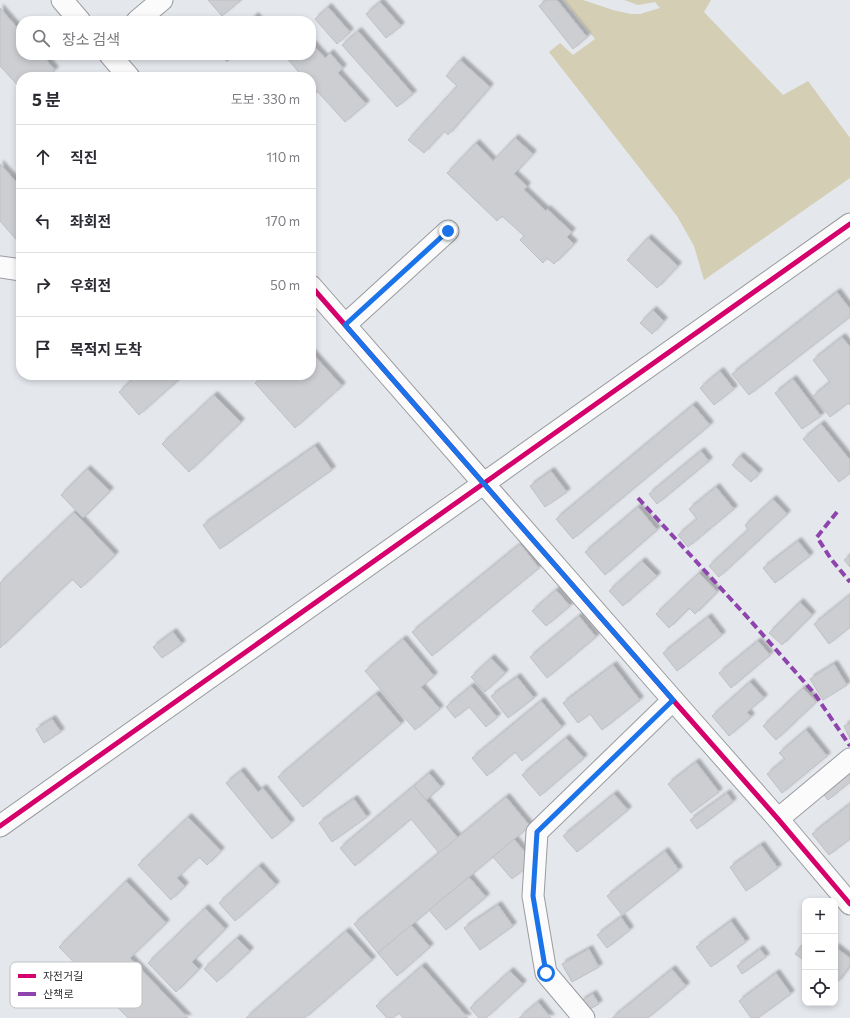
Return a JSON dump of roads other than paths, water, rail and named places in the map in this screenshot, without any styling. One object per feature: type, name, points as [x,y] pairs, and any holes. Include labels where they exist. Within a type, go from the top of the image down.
[{"type":"street","points":[[62,0],[76,16]]},
{"type":"street","points":[[143,16],[162,0]]},
{"type":"street","points":[[114,60],[125,72]]},
{"type":"street","points":[[0,826],[850,224]]},
{"type":"street","points":[[345,325],[448,231]]},
{"type":"street","points":[[0,267],[16,269]]},
{"type":"street","points":[[316,292],[778,819],[850,904]]},
{"type":"street","points":[[584,1018],[546,973],[533,896],[537,832],[673,700]]},
{"type":"street","points":[[778,819],[850,759]]}]
